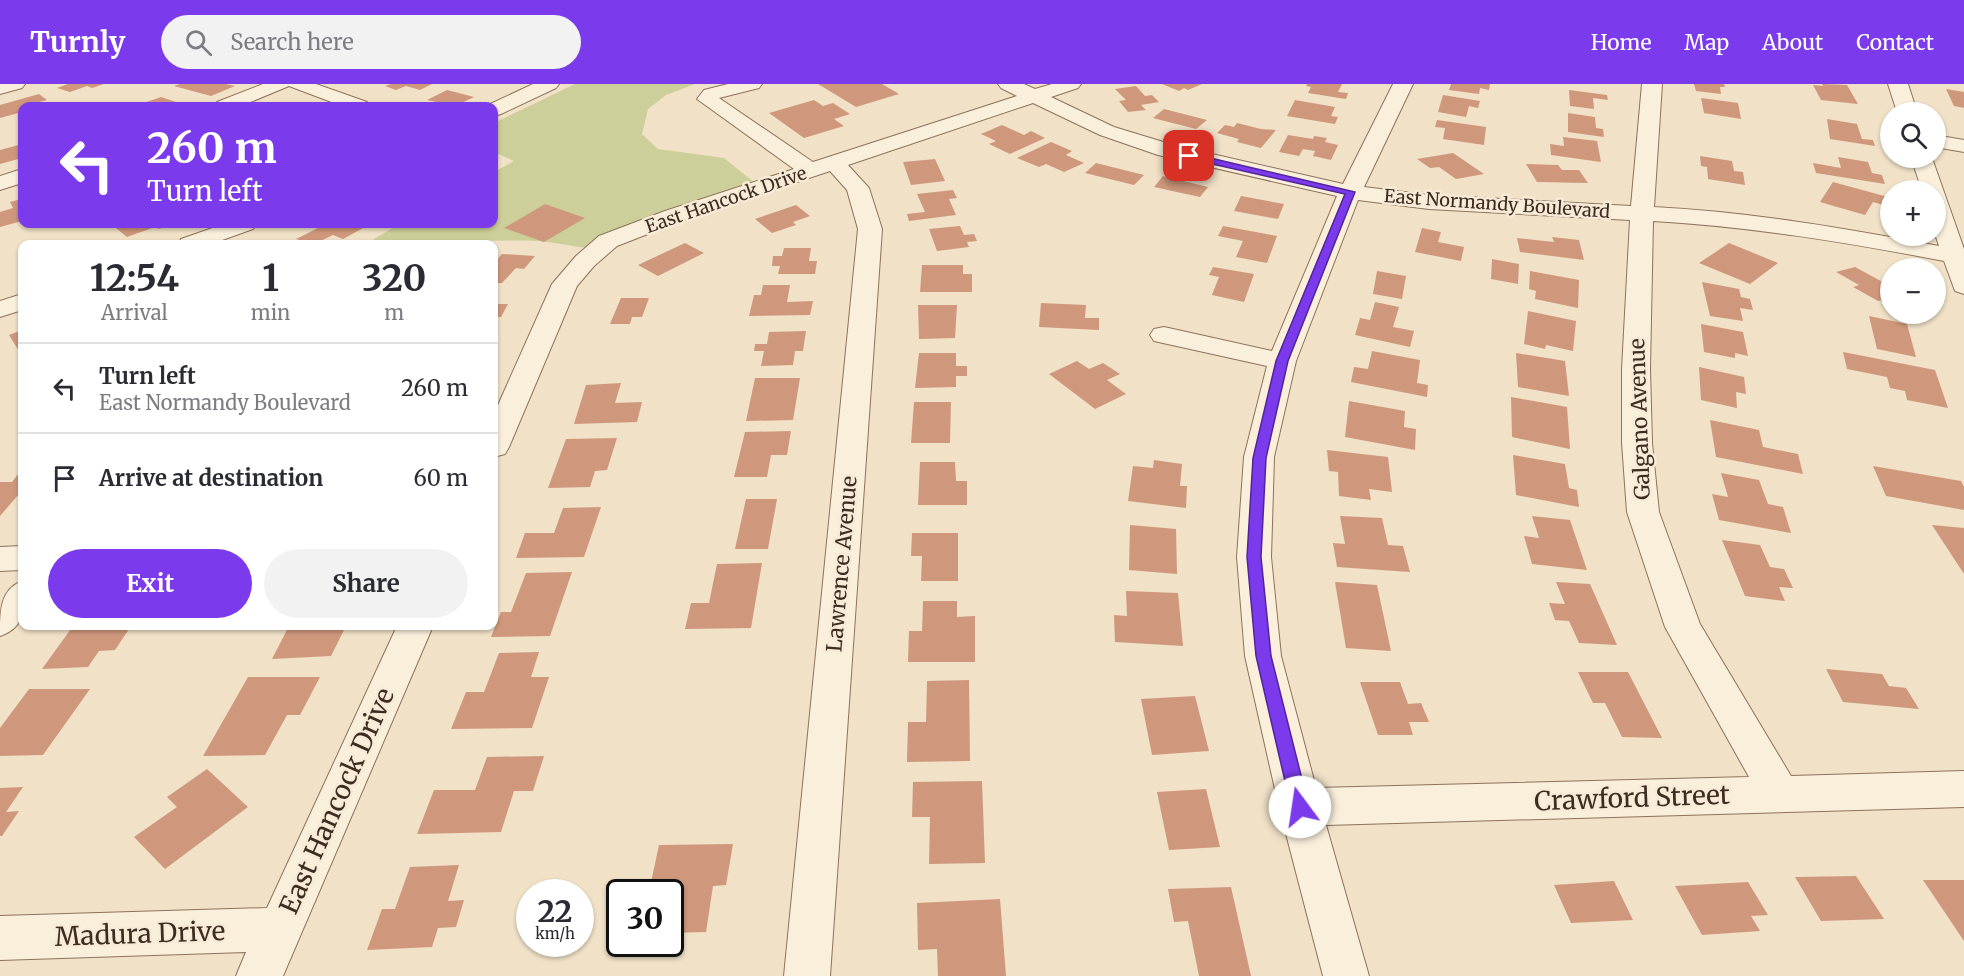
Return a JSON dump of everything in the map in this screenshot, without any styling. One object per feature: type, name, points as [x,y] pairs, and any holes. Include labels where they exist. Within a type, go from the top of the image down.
[{"type":"street","points":[[0,88],[15,84]]},
{"type":"street","points":[[234,102],[281,84]]},
{"type":"street","points":[[297,84],[349,102]]},
{"type":"street","points":[[498,108],[549,84]]},
{"type":"street","name":"Lawrence Avenue","points":[[752,84],[711,94],[707,99],[858,188],[870,229],[807,976]]},
{"type":"street","name":"East Normandy Boulevard","points":[[1008,84],[1107,131],[1166,150],[1350,192],[1429,202],[1642,213],[1824,231],[1959,257]]},
{"type":"street","name":"East Hancock Drive","points":[[498,438],[566,284],[585,261],[608,241],[822,166],[1071,84]]},
{"type":"street","points":[[1346,976],[1300,807],[1263,656],[1254,557],[1259,458],[1282,361],[1350,192],[1403,84]]},
{"type":"street","name":"Galgano Avenue","points":[[1652,84],[1642,213],[1636,369],[1636,444],[1643,512],[1683,627],[1780,794]]},
{"type":"street","points":[[1898,84],[1904,102]]},
{"type":"street","points":[[1946,143],[1964,146]]},
{"type":"street","points":[[0,183],[18,177]]},
{"type":"street","points":[[1946,224],[1959,257],[1964,286]]},
{"type":"street","points":[[201,240],[234,228]]},
{"type":"street","points":[[0,309],[18,303]]},
{"type":"street","points":[[1164,335],[1282,361]]},
{"type":"street","points":[[0,559],[18,558]]},
{"type":"street","points":[[0,622],[18,599]]},
{"type":"street","name":"East Hancock Drive","points":[[259,976],[413,630]]},
{"type":"street","name":"Crawford Street","points":[[1300,807],[1964,789]]},
{"type":"street","name":"Madura Drive","points":[[0,938],[280,929]]},
{"type":"green space","points":[[575,84],[695,84],[666,95],[648,109],[642,134],[658,149],[724,158],[755,183],[590,248],[526,241],[373,240],[392,228],[498,228],[498,170],[514,161],[498,154],[498,121]]},
{"type":"building","points":[[68,84],[104,84],[92,88],[87,86],[70,92],[57,88]]},
{"type":"building","points":[[180,84],[235,86],[211,96],[174,86]]},
{"type":"building","points":[[432,84],[420,90],[406,86],[396,90],[385,86]]},
{"type":"building","points":[[818,84],[882,84],[899,94],[856,107]]},
{"type":"building","points":[[1162,84],[1202,84],[1179,91]]},
{"type":"building","points":[[1307,84],[1342,84],[1338,92],[1348,93],[1346,99],[1308,93],[1311,87],[1306,86]]},
{"type":"building","points":[[1451,84],[1490,84],[1489,90],[1480,88],[1479,94],[1449,90]]},
{"type":"building","points":[[1694,84],[1724,84],[1725,87],[1720,87],[1721,94],[1696,91]]},
{"type":"building","points":[[1822,84],[1847,85],[1858,104],[1821,100],[1813,85],[1823,86]]},
{"type":"building","points":[[1136,86],[1145,96],[1152,95],[1159,102],[1141,105],[1146,110],[1128,112],[1119,101],[1126,100],[1115,89]]},
{"type":"building","points":[[1946,89],[1964,92],[1964,108],[1954,106]]},
{"type":"building","points":[[447,90],[474,97],[463,102],[427,100]]},
{"type":"building","points":[[1569,90],[1607,95],[1608,100],[1593,98],[1594,109],[1570,106]]},
{"type":"building","points":[[39,94],[47,100],[18,102],[18,113],[0,118],[0,105]]},
{"type":"building","points":[[1443,95],[1480,101],[1478,108],[1469,106],[1466,117],[1438,112]]},
{"type":"building","points":[[161,97],[176,102],[147,102]]},
{"type":"building","points":[[1701,98],[1738,103],[1741,119],[1704,113]]},
{"type":"building","points":[[814,100],[823,106],[833,103],[850,114],[834,119],[844,126],[804,138],[769,113]]},
{"type":"building","points":[[1295,100],[1335,107],[1331,116],[1338,117],[1335,124],[1287,116]]},
{"type":"building","points":[[1164,109],[1207,120],[1196,129],[1153,118]]},
{"type":"building","points":[[1568,113],[1595,117],[1596,128],[1603,129],[1604,137],[1568,132]]},
{"type":"building","points":[[1827,119],[1857,124],[1862,139],[1873,140],[1875,146],[1830,139]]},
{"type":"building","points":[[1437,120],[1486,127],[1484,145],[1443,139],[1445,128],[1435,127]]},
{"type":"building","points":[[1237,123],[1276,130],[1261,148],[1237,142],[1239,139],[1217,133],[1225,125],[1234,127]]},
{"type":"building","points":[[1002,125],[1024,135],[1031,131],[1045,138],[1010,154],[989,144],[996,141],[981,134]]},
{"type":"building","points":[[1288,135],[1313,139],[1314,136],[1327,138],[1325,142],[1338,145],[1331,160],[1313,156],[1315,151],[1303,149],[1299,156],[1279,152]]},
{"type":"building","points":[[1563,137],[1597,141],[1601,162],[1551,155],[1550,144],[1564,146]]},
{"type":"building","points":[[1051,142],[1072,151],[1066,155],[1084,163],[1064,172],[1046,164],[1039,167],[1017,158]]},
{"type":"building","points":[[18,145],[18,159],[0,164],[0,150]]},
{"type":"building","points":[[1453,153],[1484,174],[1456,179],[1439,167],[1430,168],[1417,159]]},
{"type":"building","points":[[1700,156],[1732,161],[1734,171],[1743,172],[1745,185],[1708,179],[1707,167],[1701,166]]},
{"type":"building","points":[[1838,157],[1868,162],[1872,173],[1882,175],[1884,180],[1880,180],[1880,183],[1816,173],[1813,163],[1841,168]]},
{"type":"building","points":[[935,159],[945,181],[911,185],[903,162]]},
{"type":"building","points":[[1096,163],[1144,175],[1134,185],[1085,173]]},
{"type":"building","points":[[1526,164],[1558,165],[1562,170],[1579,170],[1588,183],[1537,182]]},
{"type":"building","points":[[1163,176],[1208,187],[1200,197],[1154,187]]},
{"type":"building","points":[[1833,182],[1880,195],[1880,204],[1873,202],[1865,215],[1820,202]]},
{"type":"building","points":[[953,190],[957,198],[949,199],[956,215],[909,221],[907,214],[925,212],[917,194]]},
{"type":"building","points":[[1241,196],[1284,204],[1278,219],[1234,211]]},
{"type":"building","points":[[18,200],[18,222],[0,227],[0,212],[13,208],[10,202]]},
{"type":"building","points":[[545,204],[585,218],[544,242],[504,228]]},
{"type":"building","points":[[796,205],[810,216],[793,222],[796,225],[772,233],[755,219]]},
{"type":"building","points":[[960,226],[964,235],[974,234],[977,241],[967,242],[969,247],[937,251],[929,229]]},
{"type":"building","points":[[1223,226],[1277,236],[1267,263],[1236,257],[1243,241],[1218,236]]},
{"type":"building","points":[[116,228],[152,228],[127,237]]},
{"type":"building","points":[[318,228],[363,228],[343,239],[333,235],[322,240],[296,239]]},
{"type":"building","points":[[1422,228],[1441,232],[1438,242],[1464,247],[1461,261],[1415,252]]},
{"type":"building","points":[[1552,237],[1579,240],[1584,260],[1520,252],[1517,238],[1554,242]]},
{"type":"building","points":[[685,243],[704,253],[658,276],[638,265]]},
{"type":"building","points":[[1729,243],[1778,263],[1750,284],[1699,263]]},
{"type":"building","points":[[784,248],[811,248],[809,261],[817,261],[815,274],[778,274],[780,266],[772,266],[773,256],[782,256]]},
{"type":"building","points":[[502,254],[535,256],[524,269],[516,268],[502,283],[498,283],[498,258]]},
{"type":"building","points":[[1492,259],[1519,264],[1518,284],[1491,279]]},
{"type":"building","points":[[922,265],[963,265],[963,274],[972,274],[972,292],[920,292]]},
{"type":"building","points":[[1213,267],[1254,274],[1244,302],[1212,295],[1219,277],[1209,275]]},
{"type":"building","points":[[1855,267],[1880,281],[1880,300],[1853,287],[1859,285],[1836,272]]},
{"type":"building","points":[[1377,271],[1406,276],[1402,299],[1373,294]]},
{"type":"building","points":[[1530,271],[1579,280],[1578,308],[1535,299],[1536,291],[1529,289]]},
{"type":"building","points":[[1702,282],[1739,289],[1741,297],[1750,299],[1753,310],[1740,308],[1743,321],[1710,316]]},
{"type":"building","points":[[763,285],[790,285],[787,302],[813,301],[810,315],[749,316],[754,295],[761,295]]},
{"type":"building","points":[[621,298],[649,298],[642,317],[632,317],[630,324],[610,324]]},
{"type":"building","points":[[1375,302],[1399,307],[1393,327],[1414,331],[1410,347],[1355,335],[1360,318],[1370,320]]},
{"type":"building","points":[[1041,303],[1086,305],[1085,318],[1099,318],[1099,330],[1039,327]]},
{"type":"building","points":[[498,304],[508,304],[501,317],[498,317]]},
{"type":"building","points":[[918,305],[957,305],[955,338],[919,339]]},
{"type":"building","points":[[1528,311],[1576,321],[1573,351],[1546,345],[1545,349],[1524,344]]},
{"type":"building","points":[[1869,316],[1880,318],[1880,324],[1907,324],[1916,357],[1877,349]]},
{"type":"building","points":[[1701,324],[1743,332],[1748,356],[1735,353],[1735,358],[1704,352]]},
{"type":"building","points":[[806,331],[803,351],[795,351],[793,365],[761,366],[764,351],[754,351],[755,344],[767,344],[769,332]]},
{"type":"building","points":[[18,332],[18,350],[9,335]]},
{"type":"building","points":[[1372,351],[1420,360],[1417,383],[1428,385],[1427,397],[1351,382],[1354,367],[1368,369]]},
{"type":"building","points":[[1843,352],[1935,370],[1948,408],[1907,400],[1905,391],[1890,388],[1887,377],[1847,369]]},
{"type":"building","points":[[919,353],[956,353],[956,366],[967,366],[967,376],[956,376],[956,387],[915,388]]},
{"type":"building","points":[[1516,353],[1565,361],[1569,396],[1518,387]]},
{"type":"building","points":[[1077,361],[1089,369],[1103,363],[1120,374],[1107,380],[1126,394],[1095,409],[1049,374]]},
{"type":"building","points":[[1699,367],[1744,377],[1746,394],[1736,392],[1737,408],[1701,400]]},
{"type":"building","points":[[755,378],[800,378],[793,420],[746,421]]},
{"type":"building","points":[[621,383],[615,403],[642,402],[637,422],[574,424],[586,385]]},
{"type":"building","points":[[1511,397],[1567,407],[1570,449],[1512,437]]},
{"type":"building","points":[[1349,401],[1405,411],[1404,427],[1416,429],[1415,450],[1345,437]]},
{"type":"building","points":[[914,402],[951,402],[950,443],[911,443]]},
{"type":"building","points":[[1710,420],[1759,430],[1763,447],[1798,454],[1803,474],[1716,457]]},
{"type":"building","points":[[791,431],[787,455],[771,455],[767,477],[734,477],[745,432]]},
{"type":"building","points":[[617,438],[607,470],[595,471],[590,487],[548,488],[566,439]]},
{"type":"building","points":[[1327,450],[1388,457],[1392,492],[1369,489],[1371,500],[1339,496],[1338,472],[1329,471]]},
{"type":"building","points":[[1513,455],[1565,464],[1569,488],[1577,490],[1579,507],[1516,495]]},
{"type":"building","points":[[1154,460],[1182,464],[1180,486],[1187,486],[1186,508],[1128,501],[1133,466],[1153,468]]},
{"type":"building","points":[[920,462],[955,462],[956,481],[967,481],[967,505],[918,505]]},
{"type":"building","points":[[1873,466],[1961,481],[1964,487],[1964,510],[1886,496]]},
{"type":"building","points":[[1721,473],[1759,480],[1768,504],[1783,507],[1791,533],[1719,520],[1712,494],[1728,497]]},
{"type":"building","points":[[18,474],[18,495],[0,516],[0,482],[12,482]]},
{"type":"building","points":[[746,499],[777,499],[768,549],[735,549]]},
{"type":"building","points":[[601,507],[584,557],[516,558],[525,533],[554,533],[563,508]]},
{"type":"building","points":[[1340,516],[1382,518],[1388,545],[1403,546],[1410,572],[1337,567],[1333,543],[1345,544]]},
{"type":"building","points":[[1532,516],[1570,520],[1587,570],[1532,564],[1524,536],[1539,538]]},
{"type":"building","points":[[1130,525],[1176,529],[1177,574],[1129,570]]},
{"type":"building","points":[[1932,525],[1964,528],[1964,574]]},
{"type":"building","points":[[912,533],[958,533],[958,581],[921,581],[922,556],[911,556]]},
{"type":"building","points":[[1722,540],[1760,545],[1770,567],[1784,569],[1793,588],[1779,587],[1785,601],[1745,596]]},
{"type":"building","points":[[762,563],[751,628],[685,629],[691,603],[709,603],[717,564]]},
{"type":"building","points":[[572,572],[550,636],[491,637],[494,630],[498,630],[501,612],[511,612],[526,573]]},
{"type":"building","points":[[1335,582],[1377,585],[1391,651],[1346,648]]},
{"type":"building","points":[[1556,582],[1590,584],[1617,645],[1579,643],[1569,621],[1555,620],[1549,603],[1565,604]]},
{"type":"building","points":[[1126,591],[1178,593],[1183,646],[1115,642],[1114,615],[1127,616]]},
{"type":"building","points":[[923,601],[957,601],[957,617],[975,616],[975,662],[908,662],[909,631],[922,631]]},
{"type":"building","points":[[70,630],[128,630],[115,650],[99,651],[88,667],[42,669]]},
{"type":"building","points":[[287,630],[344,630],[331,656],[272,659]]},
{"type":"building","points":[[539,652],[531,677],[549,677],[532,728],[451,729],[466,692],[484,692],[499,653]]},
{"type":"building","points":[[1826,669],[1882,674],[1889,686],[1906,688],[1919,709],[1843,702]]},
{"type":"building","points":[[1578,672],[1628,672],[1662,738],[1622,737],[1605,703],[1593,703]]},
{"type":"building","points":[[248,677],[320,677],[300,715],[287,715],[265,755],[203,756]]},
{"type":"building","points":[[969,680],[970,761],[907,762],[908,722],[926,722],[927,681]]},
{"type":"building","points":[[1360,682],[1400,682],[1408,704],[1421,703],[1429,722],[1409,722],[1413,735],[1378,735]]},
{"type":"building","points":[[29,689],[90,689],[43,755],[0,756],[0,728]]},
{"type":"building","points":[[1195,696],[1209,751],[1152,755],[1141,699]]},
{"type":"building","points":[[544,756],[533,791],[514,791],[501,832],[417,834],[434,790],[475,790],[487,757]]},
{"type":"building","points":[[207,769],[248,807],[165,869],[134,837],[177,807],[167,797]]},
{"type":"building","points":[[982,781],[985,863],[929,864],[930,817],[912,817],[913,782]]},
{"type":"building","points":[[23,787],[6,812],[19,811],[0,836],[0,788]]},
{"type":"building","points":[[1206,789],[1220,847],[1169,850],[1157,792]]},
{"type":"building","points":[[733,844],[726,885],[713,886],[706,932],[684,933],[684,879],[652,879],[659,845]]},
{"type":"building","points":[[459,865],[448,901],[464,900],[456,927],[438,928],[432,947],[367,950],[382,909],[395,909],[410,867]]},
{"type":"building","points":[[1856,876],[1884,919],[1821,921],[1795,877]]},
{"type":"building","points":[[1923,880],[1964,880],[1964,941]]},
{"type":"building","points":[[1614,881],[1633,920],[1571,923],[1554,885]]},
{"type":"building","points":[[1748,882],[1768,915],[1751,916],[1760,931],[1702,935],[1675,886]]},
{"type":"building","points":[[1231,887],[1251,976],[1199,976],[1188,921],[1174,922],[1168,889]]},
{"type":"building","points":[[1000,899],[1006,976],[938,976],[937,949],[918,950],[917,903]]},
{"type":"route","points":[[1189,156],[1350,192],[1282,361],[1259,458],[1254,557],[1263,656],[1300,807]]}]
